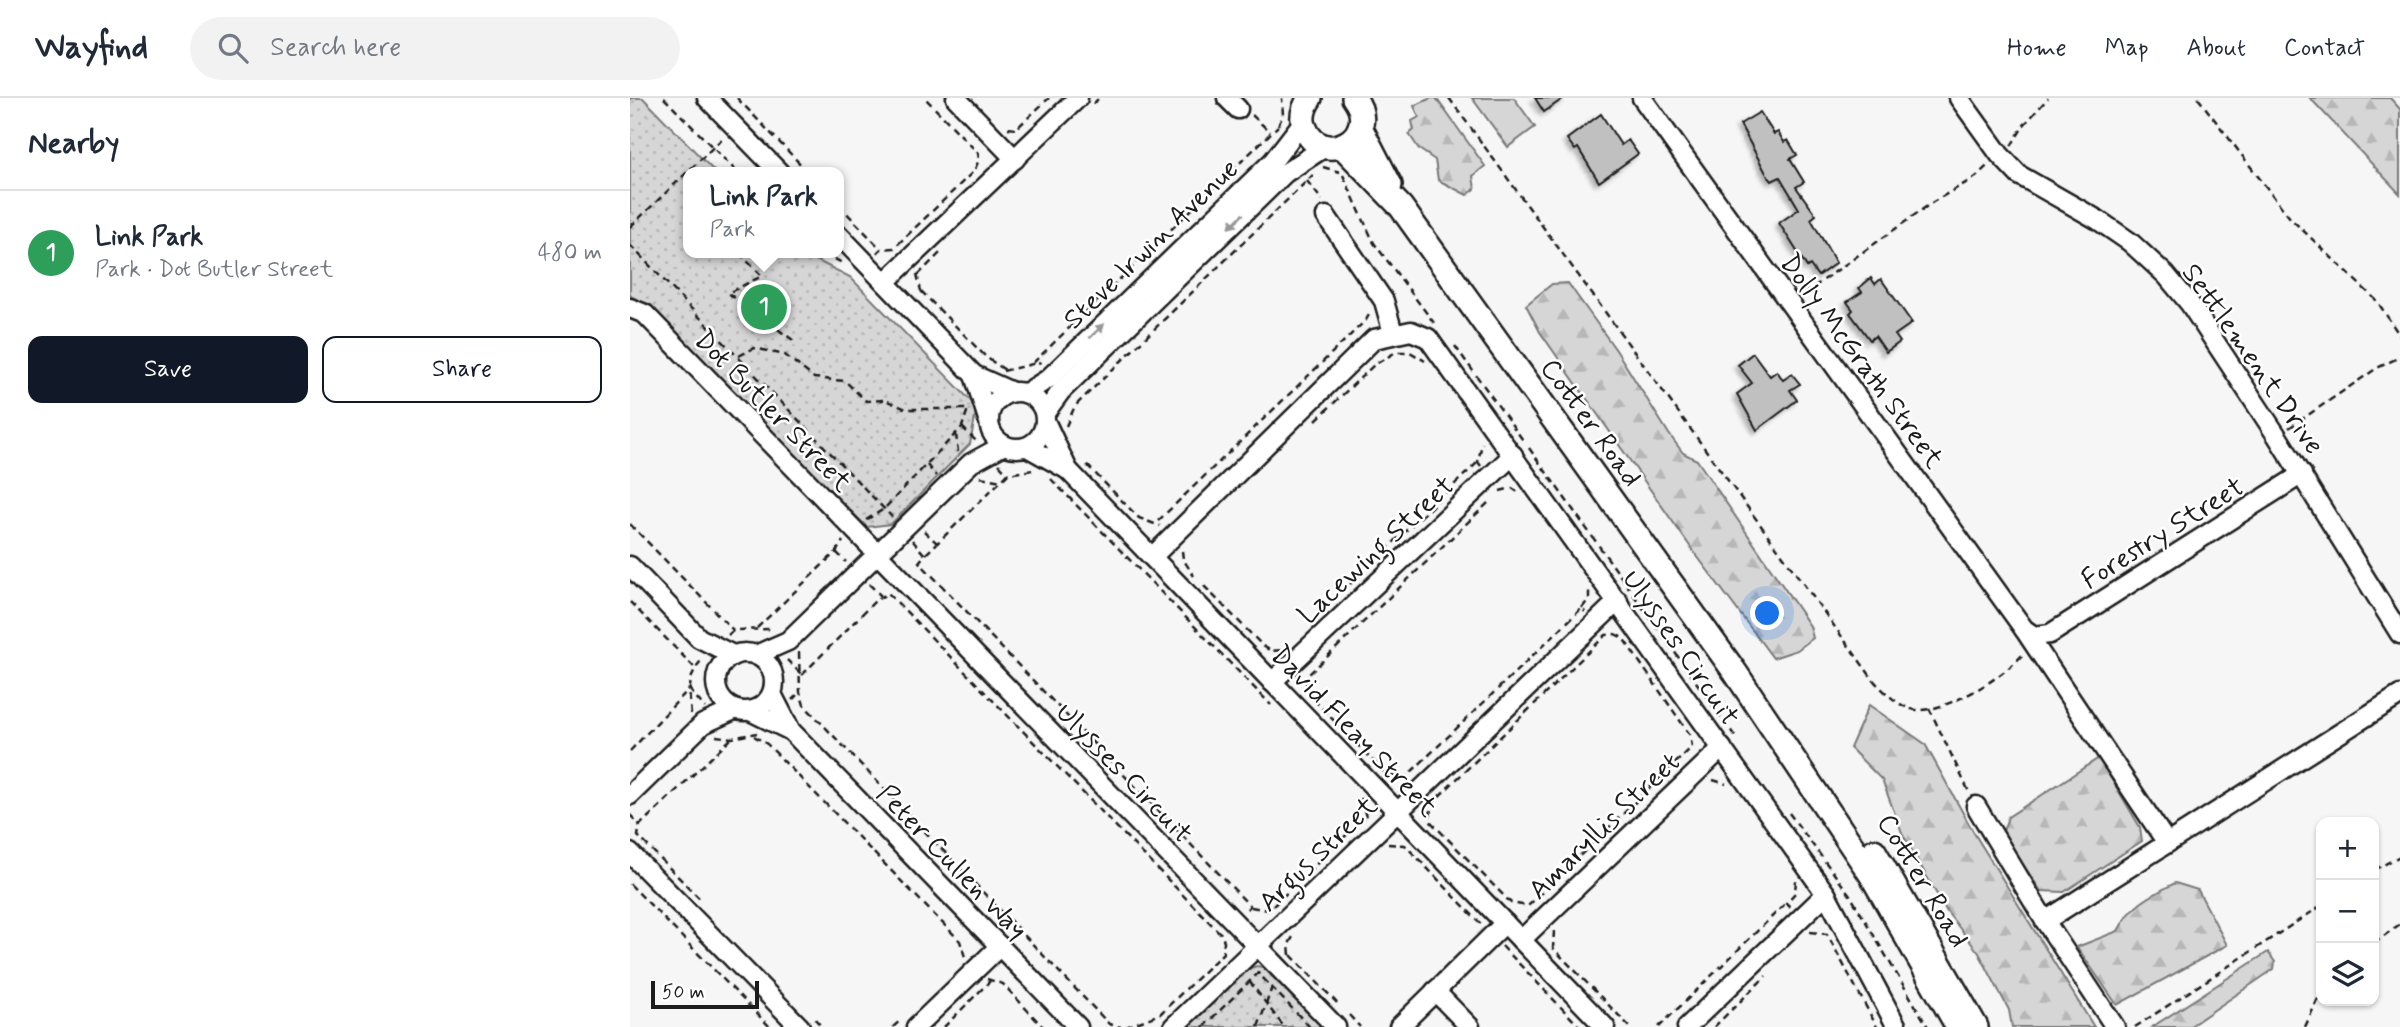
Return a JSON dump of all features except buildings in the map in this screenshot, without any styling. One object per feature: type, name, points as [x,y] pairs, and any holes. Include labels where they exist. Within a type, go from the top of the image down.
[{"type":"main road","name":"Cotter Road","points":[[1305,106],[1310,138],[1334,146],[1401,207],[1735,672],[1872,876],[1958,1027]]},
{"type":"main road","name":"Cotter Road","points":[[1362,108],[1401,207]]},
{"type":"main road","points":[[1334,146],[1356,135],[1362,108]]},
{"type":"main road","name":"Cotter Road","points":[[1735,672],[1775,716],[1871,847],[1910,908],[1976,1027]]},
{"type":"street","points":[[707,98],[774,167]]},
{"type":"street","points":[[956,98],[1015,159]]},
{"type":"street","points":[[885,282],[1078,98]]},
{"type":"street","name":"Dolly McGrath Street","points":[[1642,98],[2024,629],[2166,843]]},
{"type":"street","name":"Settlement Drive","points":[[1959,98],[2000,155],[2019,175],[2098,220],[2130,242],[2166,275],[2190,304],[2302,474],[2400,634]]},
{"type":"street","name":"Steve Irwin Avenue","points":[[1019,392],[1048,379],[1273,160],[1305,106]]},
{"type":"street","name":"Steve Irwin Avenue","points":[[1045,418],[1060,391],[1285,173],[1334,146]]},
{"type":"street","points":[[1152,557],[1374,339],[1393,333],[1384,300],[1326,216]]},
{"type":"street","points":[[774,674],[756,655],[788,641],[971,463],[1004,445],[1027,447],[1040,438],[1045,418],[1041,404],[1019,392],[974,375],[844,240]]},
{"type":"street","name":"Dot Butler Street","points":[[630,308],[645,314],[877,554]]},
{"type":"street","name":"Ulysses Circuit","points":[[1393,333],[1411,331],[1428,338],[1513,455],[1826,894],[1897,1027]]},
{"type":"street","points":[[974,375],[989,423],[1004,445]]},
{"type":"street","points":[[971,463],[989,423],[995,401],[1019,392]]},
{"type":"street","name":"David Fleay Street","points":[[1045,418],[1068,470]]},
{"type":"street","name":"David Fleay Street","points":[[1027,447],[1068,470],[1398,812],[1498,929],[1521,940],[1605,1027]]},
{"type":"street","name":"Lacewing Street","points":[[1272,682],[1497,483],[1513,455]]},
{"type":"street","name":"Forestry Street","points":[[2024,629],[2034,636],[2050,634],[2302,474]]},
{"type":"street","name":"Ulysses Circuit","points":[[877,554],[1226,927],[1258,946],[1336,1027]]},
{"type":"street","name":"Peter Cullen Way","points":[[630,566],[699,638],[733,655],[756,655]]},
{"type":"street","name":"Argus Street","points":[[1173,1027],[1398,812],[1601,629],[1618,601]]},
{"type":"street","name":"Peter Cullen Way","points":[[699,638],[716,685],[727,705],[791,731]]},
{"type":"street","points":[[630,795],[698,729],[742,710],[759,708],[772,694],[774,674],[788,641]]},
{"type":"street","points":[[698,729],[721,665],[733,655]]},
{"type":"street","name":"Peter Cullen Way","points":[[772,694],[791,731],[1078,1027]]},
{"type":"street","points":[[2045,921],[2400,695]]},
{"type":"street","name":"Amaryllis Street","points":[[1521,940],[1722,748]]},
{"type":"street","points":[[1976,806],[2045,921],[2115,1027]]},
{"type":"street","points":[[630,853],[806,1022]]},
{"type":"street","points":[[1687,1027],[1805,925],[1826,894]]},
{"type":"street","points":[[1399,1027],[1498,929]]},
{"type":"street","points":[[916,1027],[1000,946]]},
{"type":"street","points":[[1435,991],[1470,1027]]},
{"type":"path","points":[[664,98],[732,167]]},
{"type":"path","points":[[737,98],[803,167]]},
{"type":"path","points":[[867,264],[881,249],[894,248],[974,171],[979,160],[978,153],[925,98]]},
{"type":"path","points":[[1002,128],[1016,129],[1049,98]]},
{"type":"path","points":[[921,291],[987,358],[1005,370],[1033,363],[1270,132],[1283,116],[1282,98]]},
{"type":"path","points":[[1449,98],[1862,666],[1897,702],[1915,710],[1929,709],[1965,694],[2008,670],[2029,644],[2024,629]]},
{"type":"path","points":[[1789,301],[1811,292],[1933,202],[1983,173],[2014,144],[2024,125],[2048,98]]},
{"type":"path","points":[[2198,98],[2290,218],[2377,300],[2400,337]]},
{"type":"path","points":[[1233,104],[1249,112],[1270,132]]},
{"type":"path","points":[[693,167],[735,127]]},
{"type":"path","points":[[1066,429],[1065,422],[1075,406],[1307,181],[1325,167],[1340,172],[1374,243],[1438,327]]},
{"type":"path","points":[[630,227],[683,177]]},
{"type":"path","points":[[1307,181],[1322,199],[1326,216]]},
{"type":"path","points":[[844,210],[881,249]]},
{"type":"path","points":[[630,245],[925,555]]},
{"type":"path","points":[[744,258],[762,276],[728,293],[797,343]]},
{"type":"path","points":[[1157,522],[1366,320],[1371,310]]},
{"type":"path","points":[[1451,343],[1473,369]]},
{"type":"path","points":[[738,357],[754,348],[785,355],[814,378],[845,381],[866,401],[885,400],[906,409],[966,408],[962,427],[884,509],[868,518]]},
{"type":"path","points":[[1313,423],[1387,356],[1410,352],[1425,361]]},
{"type":"path","points":[[2277,436],[2377,369],[2400,357]]},
{"type":"path","points":[[1341,593],[1478,462],[1483,451],[1482,439]]},
{"type":"path","points":[[1478,462],[1497,483],[1512,488],[1519,494]]},
{"type":"path","points":[[1086,464],[1139,518],[1157,522],[1182,548],[1183,559],[1196,578],[1263,646],[1271,651],[1282,650]]},
{"type":"path","points":[[927,465],[938,478]]},
{"type":"path","points":[[1040,472],[1032,470],[1008,474],[919,562],[1250,906],[1269,910],[1364,818]]},
{"type":"path","points":[[1046,475],[1276,711]]},
{"type":"path","points":[[1497,483],[1307,676],[1306,686],[1310,696],[1388,776],[1406,777],[1582,608],[1589,599],[1589,588]]},
{"type":"path","points":[[630,524],[734,630],[757,628],[836,552],[839,545]]},
{"type":"path","points":[[923,529],[937,543]]},
{"type":"path","points":[[1226,927],[888,593],[876,601],[802,675],[800,692],[804,705],[1107,1025],[1140,1026],[1160,1014],[1223,953],[1226,927],[1250,906]]},
{"type":"path","points":[[630,602],[694,667],[689,689],[698,729]]},
{"type":"path","points":[[1582,608],[1601,629],[1623,638],[1690,735],[1692,747],[1528,906],[1511,904],[1430,821],[1431,804],[1601,629]]},
{"type":"path","points":[[630,751],[689,689]]},
{"type":"path","points":[[1929,709],[1976,806]]},
{"type":"path","points":[[706,906],[638,836],[640,825],[732,738],[754,736],[767,744],[960,942],[965,957],[990,982],[1003,984],[1043,1027]]},
{"type":"path","points":[[1710,779],[1726,783],[1734,794]]},
{"type":"path","points":[[1353,790],[1362,800],[1364,818],[1388,844],[1405,845],[1498,929],[1580,1027]]},
{"type":"path","points":[[1790,814],[1850,895],[1928,1027]]},
{"type":"path","points":[[630,815],[640,825]]},
{"type":"path","points":[[2379,867],[2400,856]]},
{"type":"path","points":[[1659,1027],[1786,903],[1795,892],[1796,881],[1788,870]]},
{"type":"path","points":[[630,884],[770,1027]]},
{"type":"path","points":[[1786,903],[1805,925],[1828,934],[1877,1027]]},
{"type":"path","points":[[2135,1027],[2316,908]]},
{"type":"path","points":[[1563,922],[1553,932],[1553,948],[1630,1027]]},
{"type":"path","points":[[2379,939],[2400,924]]},
{"type":"path","points":[[1291,955],[1360,1027]]},
{"type":"path","points":[[1714,1027],[1771,970]]},
{"type":"path","points":[[1203,1027],[1258,973],[1310,1027]]},
{"type":"path","points":[[1249,981],[1284,1027]]},
{"type":"path","points":[[943,1027],[990,982]]},
{"type":"path","points":[[1258,1027],[1272,987]]},
{"type":"path","points":[[2305,1027],[2316,1003]]},
{"type":"path","points":[[806,1022],[822,1027]]},
{"type":"green space","points":[[630,98],[643,98],[710,167],[683,167],[683,258],[812,258],[850,277],[977,407],[970,444],[891,524],[867,527],[630,295]]},
{"type":"green space","points":[[1436,98],[1485,166],[1473,176],[1475,189],[1467,195],[1438,180],[1435,160],[1419,149],[1409,134],[1414,130],[1412,121],[1419,117],[1414,106]]},
{"type":"green space","points":[[1472,98],[1514,98],[1535,127],[1508,147]]},
{"type":"green space","points":[[2310,98],[2390,98],[2400,109],[2400,194]]},
{"type":"green space","points":[[1568,283],[1616,350],[1669,434],[1683,453],[1697,460],[1810,626],[1813,638],[1797,650],[1773,658],[1694,552],[1540,332],[1526,305],[1552,284]]},
{"type":"green space","points":[[1869,705],[1925,744],[1974,833],[2094,1027],[2012,1027],[2009,1010],[1979,953],[1947,912],[1903,835],[1882,780],[1850,748]]},
{"type":"green space","points":[[2099,758],[2140,827],[2142,841],[2064,892],[2041,891],[2002,834],[2008,817]]},
{"type":"green space","points":[[2175,883],[2198,890],[2227,945],[2117,1005],[2077,947],[2118,931],[2135,908]]},
{"type":"green space","points":[[2268,952],[2275,962],[2274,969],[2189,1027],[2152,1027]]},
{"type":"green space","points":[[1257,966],[1266,968],[1324,1027],[1184,1027],[1244,970]]},
{"type":"place","name":"Link Park","points":[[764,307]]}]
